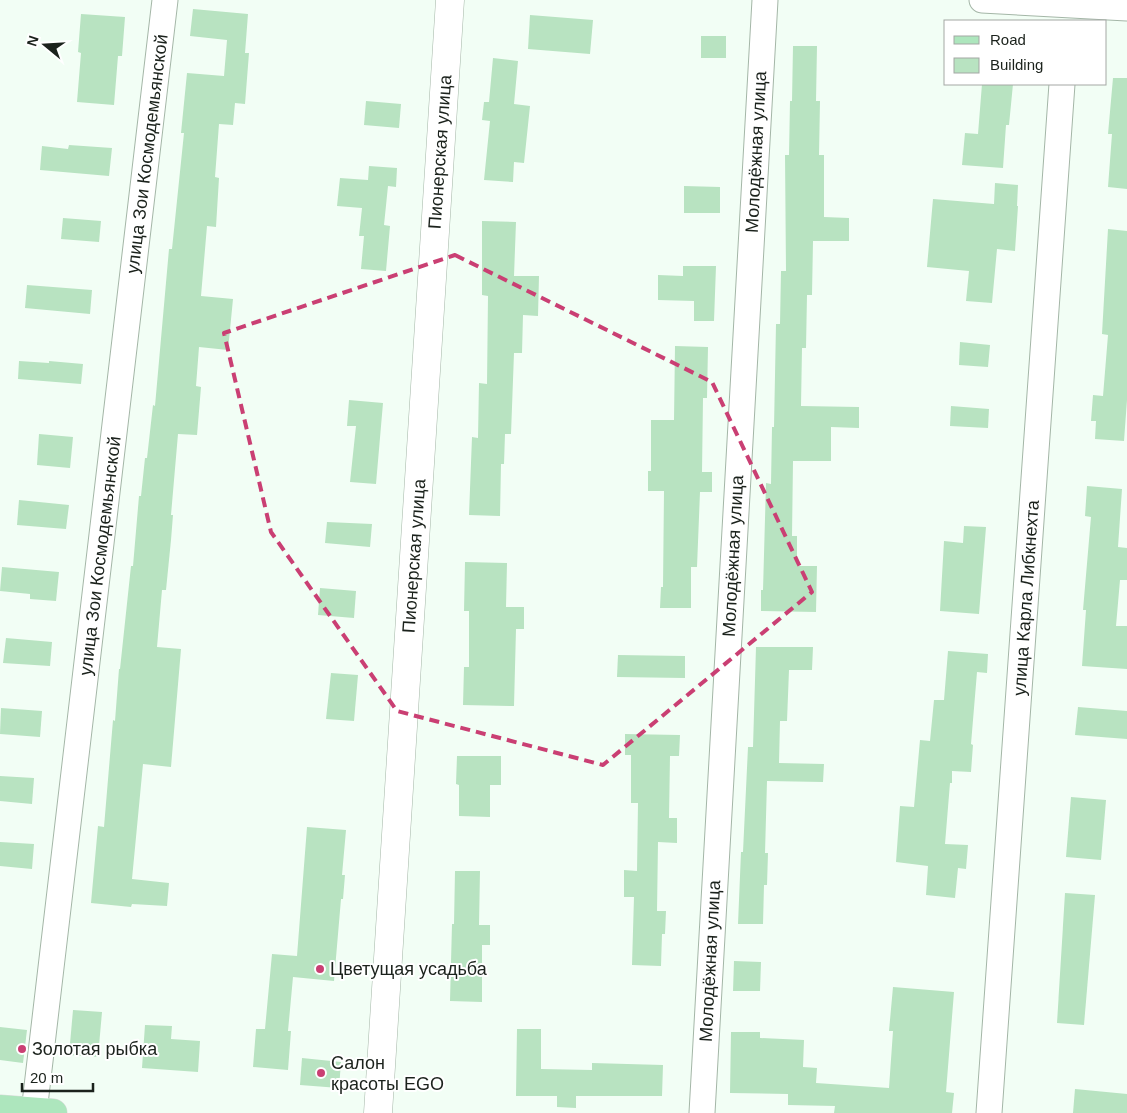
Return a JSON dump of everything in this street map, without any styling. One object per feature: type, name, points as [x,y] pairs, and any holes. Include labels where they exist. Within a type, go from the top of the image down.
[{"type":"main road","points":[[0,1109],[44,1112]]},
{"type":"street","name":"улица Зои Космодемьянской","points":[[44,1112],[165,0]]},
{"type":"street","name":"Пионерская улица","points":[[378,1113],[450,0]]},
{"type":"street","name":"Молодёжная улица","points":[[702,1113],[765,0]]},
{"type":"street","points":[[982,0],[1067,9],[1127,8]]},
{"type":"street","name":"улица Карла Либкнехта","points":[[989,1113],[1062,85]]},
{"type":"highlighted area","points":[[455,255],[712,382],[812,592],[603,765],[397,711],[271,532],[224,333]]},
{"type":"building","points":[[193,9],[248,14],[245,53],[249,53],[245,104],[235,103],[233,125],[219,124],[215,177],[219,178],[216,227],[207,226],[201,296],[233,299],[228,350],[199,347],[196,386],[201,387],[197,435],[178,434],[171,515],[173,515],[171,540],[166,590],[162,590],[157,647],[181,649],[171,767],[143,764],[132,879],[169,883],[167,906],[132,904],[131,907],[91,903],[98,826],[104,827],[113,720],[115,721],[119,669],[131,566],[133,566],[139,496],[141,496],[145,458],[147,458],[153,405],[155,406],[169,249],[172,249],[184,133],[181,133],[187,73],[224,76],[227,40],[190,36]]},
{"type":"building","points":[[81,14],[125,17],[122,56],[118,56],[114,105],[77,102],[81,53],[78,52]]},
{"type":"building","points":[[530,15],[593,20],[590,54],[528,49]]},
{"type":"building","points":[[701,36],[726,36],[726,58],[701,58]]},
{"type":"building","points":[[793,46],[817,46],[816,101],[820,101],[819,155],[824,155],[824,217],[849,218],[849,241],[813,241],[812,295],[807,295],[806,348],[802,348],[801,406],[859,407],[859,428],[831,427],[831,461],[793,461],[792,536],[797,536],[797,566],[817,566],[816,612],[761,611],[766,483],[771,484],[772,427],[774,427],[776,324],[780,324],[781,271],[786,271],[785,155],[789,155]]},
{"type":"building","points":[[493,58],[518,61],[514,104],[530,106],[524,163],[514,162],[513,182],[484,180],[490,121],[482,120],[484,102],[489,102]]},
{"type":"building","points":[[1113,78],[1127,78],[1127,189],[1108,187],[1112,134],[1108,134]]},
{"type":"building","points":[[982,85],[1013,85],[1009,125],[1006,125],[1003,168],[962,165],[965,133],[978,134]]},
{"type":"building","points":[[366,101],[401,104],[399,128],[364,125]]},
{"type":"building","points":[[69,145],[112,148],[109,176],[40,170],[42,146],[68,149]]},
{"type":"building","points":[[369,166],[397,168],[396,187],[388,186],[384,225],[390,226],[386,271],[361,269],[364,236],[359,236],[362,208],[337,206],[340,178],[368,180]]},
{"type":"building","points":[[995,183],[1018,185],[1015,251],[997,249],[992,303],[966,301],[969,271],[927,267],[933,199],[994,204]]},
{"type":"building","points":[[684,186],[720,187],[720,213],[684,213]]},
{"type":"building","points":[[63,218],[101,221],[99,242],[61,239]]},
{"type":"building","points":[[482,221],[516,222],[514,276],[539,276],[538,316],[523,315],[522,353],[514,353],[511,434],[505,434],[504,464],[501,464],[500,516],[469,515],[472,437],[478,438],[479,383],[487,384],[488,296],[482,295]]},
{"type":"building","points":[[1108,229],[1127,231],[1127,400],[1124,441],[1095,439],[1096,421],[1091,421],[1093,395],[1103,396],[1108,335],[1102,334]]},
{"type":"building","points":[[683,266],[716,266],[714,321],[694,321],[694,301],[658,300],[658,275],[683,276]]},
{"type":"building","points":[[27,285],[92,290],[90,314],[25,308]]},
{"type":"building","points":[[960,342],[990,345],[988,367],[959,365]]},
{"type":"building","points":[[675,346],[708,347],[707,398],[703,398],[702,472],[712,472],[712,492],[700,492],[697,567],[691,567],[691,608],[660,608],[661,587],[663,587],[664,491],[648,491],[648,471],[651,471],[651,420],[674,420]]},
{"type":"building","points":[[19,361],[83,364],[81,384],[18,379]]},
{"type":"building","points":[[349,400],[383,403],[376,484],[350,482],[356,426],[347,426]]},
{"type":"building","points":[[951,406],[989,409],[988,428],[950,426]]},
{"type":"building","points":[[39,434],[73,437],[70,468],[37,465]]},
{"type":"building","points":[[1087,486],[1122,489],[1118,547],[1127,548],[1127,580],[1120,580],[1116,626],[1127,626],[1127,669],[1082,666],[1086,610],[1083,610],[1091,517],[1085,516]]},
{"type":"building","points":[[19,500],[69,505],[66,529],[17,525]]},
{"type":"building","points":[[327,522],[372,524],[370,547],[325,543]]},
{"type":"building","points":[[964,526],[986,527],[979,614],[940,611],[944,541],[963,543]]},
{"type":"building","points":[[465,562],[507,563],[506,607],[524,607],[524,629],[516,629],[514,706],[463,705],[464,667],[469,667],[469,611],[464,611]]},
{"type":"building","points":[[2,567],[59,572],[56,601],[30,599],[30,594],[0,591]]},
{"type":"building","points":[[320,588],[356,591],[354,618],[318,615]]},
{"type":"building","points":[[6,638],[52,642],[50,666],[3,663]]},
{"type":"building","points":[[756,647],[813,647],[812,670],[789,670],[787,721],[780,721],[779,763],[824,764],[823,782],[767,781],[765,853],[768,853],[767,885],[764,885],[763,924],[738,924],[748,747],[753,747]]},
{"type":"building","points":[[948,651],[988,654],[987,673],[977,672],[971,744],[973,745],[971,772],[952,771],[952,783],[950,783],[945,844],[968,845],[966,869],[958,868],[955,898],[926,895],[928,866],[896,862],[900,806],[914,807],[920,740],[930,741],[934,700],[944,700]]},
{"type":"building","points":[[618,655],[685,656],[685,678],[617,677]]},
{"type":"building","points":[[331,673],[358,675],[354,721],[326,719]]},
{"type":"building","points":[[1078,707],[1127,711],[1127,739],[1075,735]]},
{"type":"building","points":[[1,708],[42,711],[40,737],[0,734]]},
{"type":"building","points":[[625,734],[680,735],[679,756],[670,756],[669,818],[677,818],[677,843],[658,842],[657,911],[666,911],[665,934],[662,934],[661,966],[632,965],[634,897],[624,897],[624,870],[637,871],[638,803],[631,803],[631,755],[625,755]]},
{"type":"building","points":[[457,756],[501,756],[501,785],[490,785],[490,817],[459,816],[459,785],[456,784]]},
{"type":"building","points":[[0,776],[34,778],[32,804],[0,801]]},
{"type":"building","points":[[1071,797],[1106,800],[1101,860],[1066,857]]},
{"type":"building","points":[[307,827],[346,830],[342,875],[345,875],[343,899],[341,899],[334,981],[293,977],[288,1031],[291,1031],[288,1070],[253,1067],[256,1029],[265,1029],[272,954],[297,956]]},
{"type":"building","points":[[0,842],[34,844],[32,869],[0,866]]},
{"type":"building","points":[[455,871],[480,871],[479,925],[490,925],[490,945],[482,945],[482,1002],[450,1001]]},
{"type":"building","points":[[1065,893],[1095,895],[1084,1025],[1057,1023]]},
{"type":"building","points":[[734,961],[761,962],[760,991],[733,991]]},
{"type":"building","points":[[893,987],[954,992],[946,1092],[954,1093],[952,1113],[834,1113],[835,1106],[788,1105],[788,1094],[730,1093],[731,1032],[760,1032],[760,1038],[804,1040],[803,1067],[817,1068],[816,1083],[889,1088],[893,1031],[889,1031]]},
{"type":"building","points":[[73,1010],[102,1012],[98,1057],[69,1055]]},
{"type":"building","points":[[145,1025],[172,1026],[171,1039],[200,1041],[198,1072],[142,1068]]},
{"type":"building","points":[[0,1027],[27,1030],[23,1063],[0,1060]]},
{"type":"building","points":[[517,1029],[541,1029],[541,1069],[592,1070],[592,1063],[663,1065],[662,1096],[576,1096],[576,1108],[557,1107],[557,1096],[516,1096]]},
{"type":"building","name":"Салон красоты EGO","points":[[302,1058],[341,1062],[339,1088],[300,1085]]},
{"type":"building","points":[[1075,1089],[1127,1094],[1127,1113],[1073,1113]]},
{"type":"place","name":"Цветущая усадьба","points":[[320,969]]},
{"type":"place","name":"Золотая рыбка","points":[[22,1049]]},
{"type":"place","name":"Салон красоты EGO","points":[[321,1073]]}]
